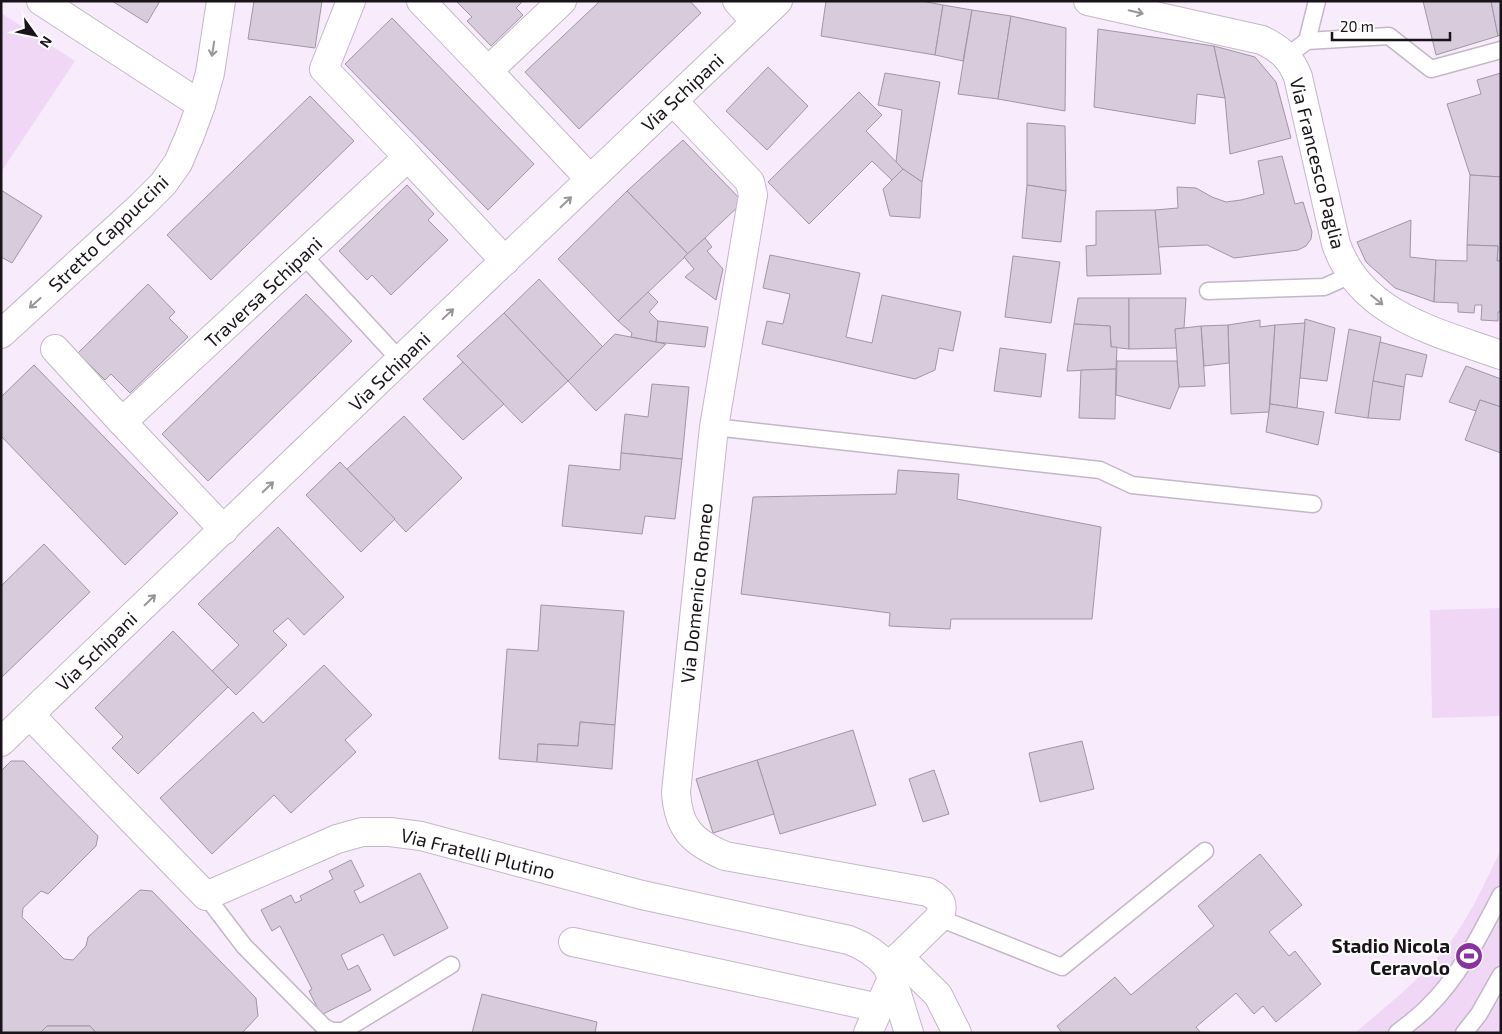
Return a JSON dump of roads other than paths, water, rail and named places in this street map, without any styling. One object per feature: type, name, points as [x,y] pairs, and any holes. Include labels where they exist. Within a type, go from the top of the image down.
[{"type":"street","points":[[41,1],[202,105]]},
{"type":"street","name":"Stretto Cappuccini","points":[[1,334],[142,205],[163,184],[178,163],[202,105],[210,74],[221,1]]},
{"type":"street","points":[[351,1],[324,69],[506,261]]},
{"type":"street","points":[[421,1],[590,179]]},
{"type":"street","points":[[488,71],[562,1]]},
{"type":"street","points":[[737,1],[756,22]]},
{"type":"street","name":"Via Schipani","points":[[1,742],[778,1]]},
{"type":"street","name":"Via Francesco Paglia","points":[[1103,3],[1262,40],[1276,47],[1297,48],[1293,64],[1298,77],[1341,259],[1363,289],[1398,316],[1501,355]]},
{"type":"street","name":"Via Domenico Romeo","points":[[673,101],[750,182],[753,195],[714,426],[676,792],[677,809],[682,824],[694,837],[707,848],[725,856],[928,892],[937,897],[942,904],[939,918]]},
{"type":"street","name":"Traversa Schipani","points":[[122,422],[408,157]]},
{"type":"street","points":[[55,349],[224,530]]},
{"type":"street","points":[[30,715],[206,896]]},
{"type":"street","name":"Via Fratelli Plutino","points":[[206,896],[337,839],[362,832],[390,832],[421,836],[642,895],[849,940],[864,946],[892,967],[938,994],[957,1033]]},
{"type":"street","points":[[868,1033],[879,1008],[892,967],[939,918]]},
{"type":"street","points":[[573,942],[879,1008]]},
{"type":"street","points":[[892,967],[909,1033]]},
{"type":"lane","points":[[1297,48],[1317,1]]},
{"type":"lane","points":[[1297,48],[1389,36],[1431,69],[1501,50]]},
{"type":"lane","points":[[303,255],[400,360]]},
{"type":"lane","points":[[1208,292],[1324,287],[1351,274]]},
{"type":"lane","points":[[714,426],[1100,470],[1132,485],[1313,504]]},
{"type":"lane","points":[[939,918],[1062,967],[1205,851]]},
{"type":"lane","points":[[1397,1033],[1427,1008],[1453,978],[1474,948],[1501,895]]},
{"type":"lane","points":[[206,896],[244,946],[324,1027],[332,1031],[343,1031],[452,965]]},
{"type":"lane","points":[[1464,1033],[1479,1014],[1501,976]]},
{"type":"place","name":"Stadio Nicola Ceravolo","points":[[1469,956]]}]
